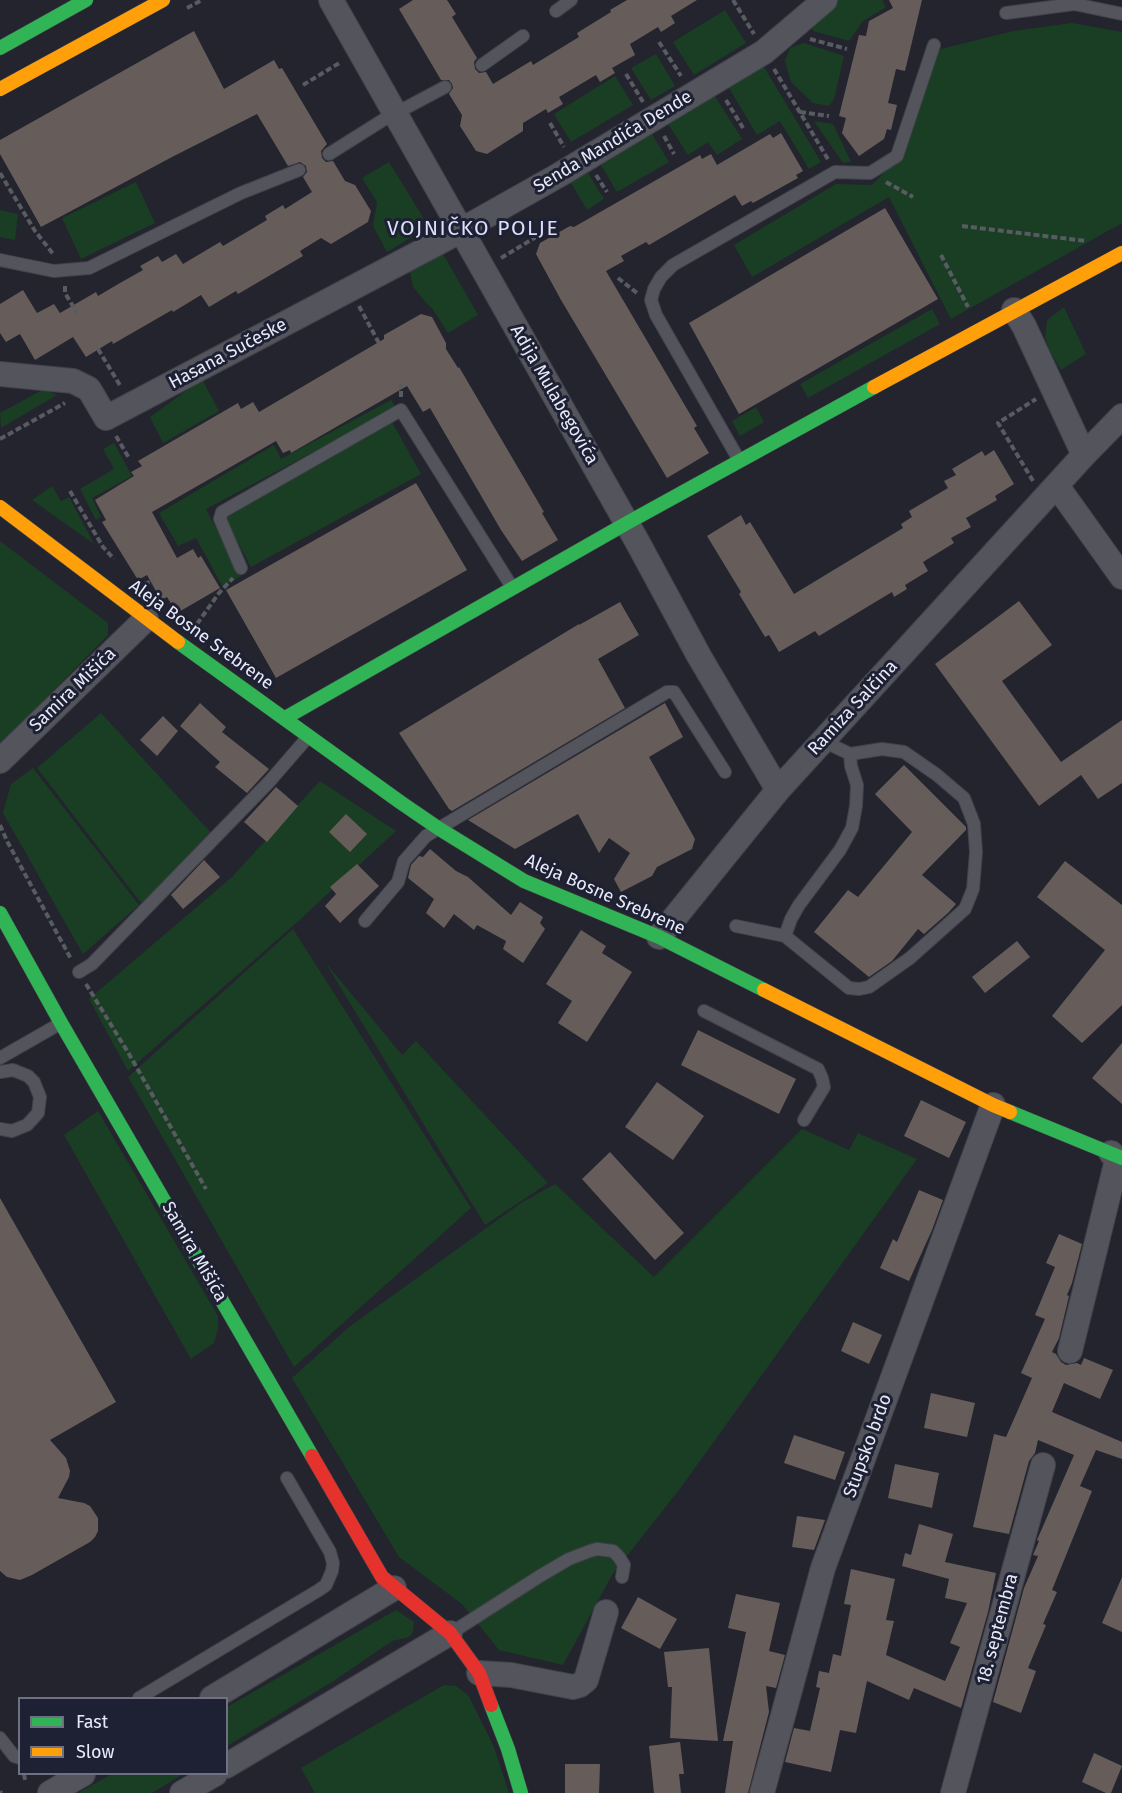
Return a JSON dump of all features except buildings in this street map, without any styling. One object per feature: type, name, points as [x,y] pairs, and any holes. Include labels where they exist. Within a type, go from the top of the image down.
[{"type":"street","points":[[0,48],[85,0]]},
{"type":"street","points":[[0,89],[163,0]]},
{"type":"street","name":"Adija Mulabegovića","points":[[331,0],[627,523],[699,656],[778,790]]},
{"type":"street","name":"Senda Mandića Dende","points":[[460,230],[576,165],[764,52],[825,0]]},
{"type":"street","name":"Hasana Sučeske","points":[[0,374],[73,381],[89,389],[106,418],[460,230]]},
{"type":"street","points":[[285,718],[627,523],[977,330],[1122,253]]},
{"type":"street","points":[[1014,310],[1024,326],[1084,455]]},
{"type":"street","name":"Ramiza Salčina","points":[[659,937],[778,790],[1047,488],[1084,455],[1122,416]]},
{"type":"street","points":[[1047,488],[1122,576]]},
{"type":"street","name":"Aleja Bosne Srebrene","points":[[0,507],[146,619],[309,736],[438,828],[524,881],[659,937],[993,1105],[1116,1155]]},
{"type":"street","name":"Samira Mišića","points":[[0,761],[146,619]]},
{"type":"street","name":"Samira Mišića","points":[[0,913],[61,1023],[382,1577],[450,1633],[479,1673],[508,1749],[521,1793]]},
{"type":"street","name":"Stupsko brdo","points":[[762,1793],[823,1568],[993,1105]]},
{"type":"street","points":[[1070,1351],[1117,1160],[1116,1155]]},
{"type":"street","name":"18. septembra","points":[[953,1793],[1043,1465]]},
{"type":"street","points":[[214,1697],[394,1588]]},
{"type":"street","points":[[479,1673],[511,1675],[573,1687],[580,1685],[586,1680],[606,1612]]},
{"type":"street","points":[[228,1765],[450,1633]]},
{"type":"street","points":[[50,1793],[80,1775]]},
{"type":"street","points":[[182,1793],[212,1775]]},
{"type":"lane","points":[[556,11],[572,0]]},
{"type":"lane","points":[[1006,13],[1074,4],[1122,14]]},
{"type":"lane","points":[[482,65],[523,36]]},
{"type":"lane","points":[[740,461],[656,315],[651,300],[654,288],[673,265],[835,172],[870,172],[897,156],[933,45]]},
{"type":"lane","points":[[329,154],[394,113],[445,87]]},
{"type":"lane","points":[[0,260],[54,271],[89,268],[241,193],[299,170]]},
{"type":"lane","points":[[241,568],[220,519],[222,512],[401,410],[513,588]]},
{"type":"lane","points":[[364,921],[398,882],[404,861],[426,836],[667,692],[674,692],[725,771]]},
{"type":"lane","points":[[79,972],[92,964],[261,790],[309,736]]},
{"type":"lane","points":[[736,926],[785,936],[849,988],[859,989],[869,987],[910,958],[965,909],[973,889],[976,852],[974,824],[964,798],[937,775],[904,752],[882,749],[849,754],[823,741]]},
{"type":"lane","points":[[785,936],[791,919],[840,850],[852,828],[857,785],[849,754]]},
{"type":"lane","points":[[704,1011],[818,1070],[824,1087],[804,1120]]},
{"type":"lane","points":[[0,1058],[61,1023]]},
{"type":"lane","points":[[0,1072],[13,1070],[28,1076],[38,1089],[40,1097],[38,1113],[27,1125],[12,1131],[0,1129]]},
{"type":"lane","points":[[141,1697],[326,1585],[333,1563],[330,1552],[287,1478]]},
{"type":"lane","points":[[450,1633],[550,1570],[590,1551],[597,1549],[613,1551],[624,1566],[622,1577]]},
{"type":"lane","points":[[0,1738],[14,1756],[18,1757]]},
{"type":"path","points":[[733,0],[835,172]]},
{"type":"path","points":[[786,33],[847,49]]},
{"type":"path","points":[[659,42],[693,95]]},
{"type":"path","points":[[303,85],[347,59]]},
{"type":"path","points":[[626,74],[653,118]]},
{"type":"path","points":[[715,81],[743,128]]},
{"type":"path","points":[[800,112],[829,116]]},
{"type":"path","points":[[550,123],[576,165]]},
{"type":"path","points":[[870,172],[913,197]]},
{"type":"path","points":[[0,173],[35,231],[65,270],[65,292],[77,313]]},
{"type":"path","points":[[962,226],[1097,242]]},
{"type":"path","points":[[499,259],[536,237]]},
{"type":"path","points":[[941,255],[971,313],[977,330]]},
{"type":"path","points":[[618,278],[651,300]]},
{"type":"path","points":[[350,289],[380,345]]},
{"type":"path","points":[[98,349],[132,405]]},
{"type":"path","points":[[1039,397],[998,423],[1047,488]]},
{"type":"path","points":[[0,439],[65,403]]},
{"type":"path","points":[[70,492],[103,547],[120,566]]},
{"type":"path","points":[[194,629],[219,593],[241,568]]},
{"type":"path","points":[[0,825],[79,972],[206,1189]]},
{"type":"path","points":[[24,1775],[25,1780]]},
{"type":"green space","points":[[838,0],[882,0],[886,7],[863,21],[849,41],[813,31],[811,24]]},
{"type":"green space","points":[[725,10],[746,43],[694,75],[673,42]]},
{"type":"green space","points":[[1072,23],[1122,32],[1122,223],[951,319],[889,197],[752,277],[734,245],[836,184],[872,185],[906,150],[937,50],[1013,31]]},
{"type":"green space","points":[[804,43],[844,56],[834,99],[829,106],[813,103],[791,82],[785,61],[790,48]]},
{"type":"green space","points":[[656,54],[675,86],[651,100],[631,68]]},
{"type":"green space","points":[[756,64],[764,67],[821,162],[809,169],[780,121],[757,135],[726,83]]},
{"type":"green space","points":[[615,76],[633,105],[571,142],[554,114]]},
{"type":"green space","points":[[711,90],[742,139],[717,155],[708,142],[688,155],[665,119]]},
{"type":"green space","points":[[814,121],[833,124],[851,162],[843,163]]},
{"type":"green space","points":[[649,129],[669,162],[617,192],[598,160]]},
{"type":"green space","points":[[389,162],[429,227],[387,252],[373,226],[377,202],[362,178]]},
{"type":"green space","points":[[585,168],[604,199],[587,210],[568,178]]},
{"type":"green space","points":[[136,182],[155,223],[81,259],[62,218]]},
{"type":"green space","points":[[0,210],[18,214],[15,240],[0,237]]},
{"type":"green space","points":[[439,247],[478,315],[448,333],[432,308],[413,287],[409,265]]},
{"type":"green space","points":[[1064,307],[1086,354],[1061,370],[1045,338],[1047,320]]},
{"type":"green space","points":[[932,309],[940,324],[808,398],[800,384]]},
{"type":"green space","points":[[202,379],[219,411],[163,443],[150,417]]},
{"type":"green space","points":[[44,389],[57,395],[1,428],[0,413]]},
{"type":"green space","points":[[391,400],[396,408],[206,509],[241,576],[223,587],[196,538],[178,546],[159,513],[274,445],[281,459]]},
{"type":"green space","points":[[756,407],[764,422],[740,436],[732,421]]},
{"type":"green space","points":[[392,422],[421,474],[251,567],[225,518]]},
{"type":"green space","points":[[114,443],[132,476],[92,498],[101,517],[96,520],[80,489],[114,469],[103,449]]},
{"type":"green space","points":[[52,486],[61,501],[69,497],[94,544],[32,500]]},
{"type":"green space","points":[[0,541],[108,623],[108,635],[0,745]]},
{"type":"green space","points":[[101,713],[212,834],[141,903],[37,768]]},
{"type":"green space","points":[[33,768],[139,905],[83,954],[3,813],[11,784]]},
{"type":"green space","points":[[320,781],[396,831],[295,924],[128,1071],[89,999],[232,877]]},
{"type":"green space","points":[[293,929],[471,1208],[294,1367],[128,1077]]},
{"type":"green space","points":[[325,962],[402,1055],[416,1041],[548,1183],[485,1225]]},
{"type":"green space","points":[[98,1111],[218,1316],[218,1329],[214,1343],[191,1359],[64,1135]]},
{"type":"green space","points":[[802,1129],[849,1150],[858,1133],[917,1159],[682,1486],[612,1575],[563,1665],[499,1650],[462,1604],[399,1557],[292,1378],[349,1327],[521,1203],[555,1184],[654,1277]]},
{"type":"green space","points":[[396,1610],[414,1622],[410,1636],[392,1641],[335,1680],[228,1745],[228,1706]]},
{"type":"green space","points":[[444,1685],[456,1686],[468,1695],[494,1747],[509,1793],[315,1793],[301,1768]]},
{"type":"green space","points":[[110,1775],[181,1775],[152,1793],[78,1793]]},
{"type":"traffic: fast","points":[[0,48],[86,0]]},
{"type":"traffic: fast","points":[[285,718],[627,523],[874,387]]},
{"type":"traffic: fast","points":[[178,642],[400,802],[524,881],[659,937],[764,990]]},
{"type":"traffic: fast","points":[[0,913],[61,1023],[312,1456]]},
{"type":"traffic: fast","points":[[1010,1112],[1122,1158]]},
{"type":"traffic: fast","points":[[491,1705],[508,1749],[521,1793]]},
{"type":"traffic: slow","points":[[0,89],[163,0]]},
{"type":"traffic: slow","points":[[874,387],[1122,253]]},
{"type":"traffic: slow","points":[[0,507],[178,642]]},
{"type":"traffic: slow","points":[[764,990],[1010,1112]]},
{"type":"traffic: jam","points":[[312,1456],[382,1577],[450,1633],[479,1673],[491,1705]]},
{"type":"district","name":"VOJNIČKO POLJE","points":[[473,229]]}]
